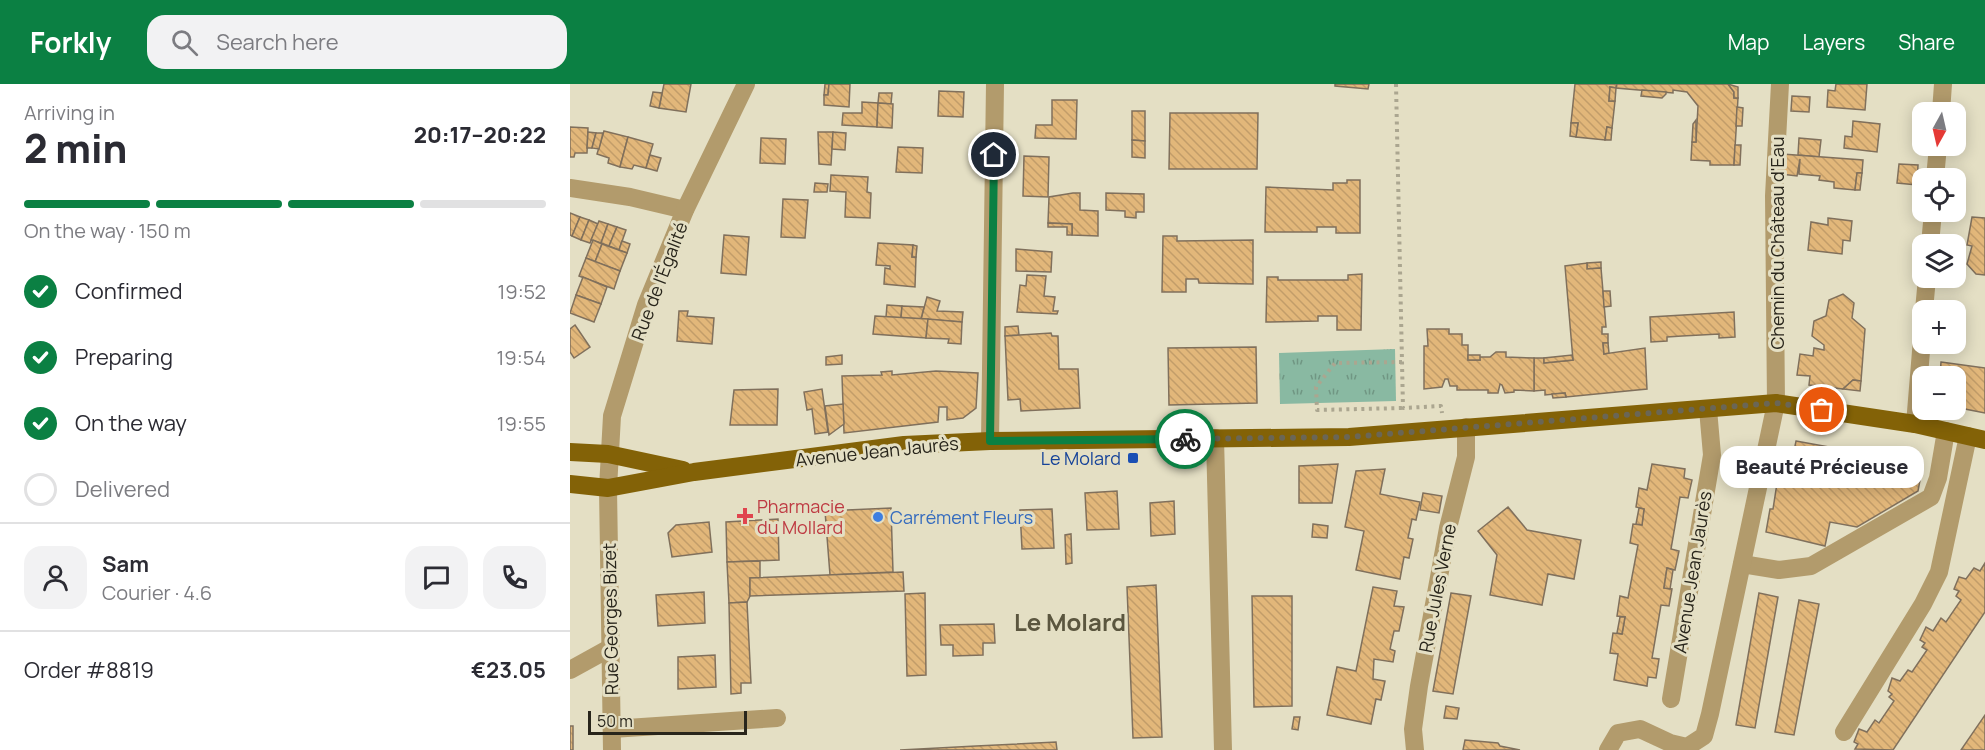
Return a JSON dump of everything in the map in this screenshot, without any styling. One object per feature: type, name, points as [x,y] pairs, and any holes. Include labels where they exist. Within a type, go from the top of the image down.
[{"type":"main road","name":"Avenue Jean Jaurès","points":[[570,484],[608,488],[694,472],[904,445],[990,441],[1349,437],[1776,403],[1915,424],[1976,438]]},
{"type":"main road","name":"Avenue Jean Jaurès","points":[[570,452],[608,454],[694,472]]},
{"type":"street","name":"Rue de l'Égalité","points":[[608,488],[608,454],[612,416],[640,327],[685,210],[746,84]]},
{"type":"street","points":[[990,441],[995,84]]},
{"type":"street","name":"Chemin du Château d'Eau","points":[[1776,403],[1774,196],[1780,84]]},
{"type":"street","points":[[1942,102],[1943,84]]},
{"type":"street","points":[[570,188],[630,197],[685,210]]},
{"type":"street","points":[[1915,424],[1921,354]]},
{"type":"street","points":[[1608,750],[1618,734],[1640,729],[1670,743],[1687,747],[1704,736],[1776,403]]},
{"type":"street","name":"Avenue Jean Jaurès","points":[[1671,699],[1712,455],[1708,409]]},
{"type":"street","name":"Rue Jules Verne","points":[[1414,750],[1413,729],[1419,686],[1448,528],[1466,457],[1466,427]]},
{"type":"street","points":[[1742,564],[1779,570],[1811,566],[1931,497],[1938,478],[1946,431]]},
{"type":"street","points":[[1215,438],[1223,750]]},
{"type":"street","name":"Avenue Jean Jaurès","points":[[1844,732],[1923,604],[1939,572],[1976,438]]},
{"type":"street","name":"Rue Georges Bizet","points":[[608,488],[612,750]]},
{"type":"street","points":[[570,670],[610,648]]},
{"type":"street","points":[[612,729],[777,718]]},
{"type":"path","points":[[1396,84],[1403,408]]},
{"type":"path","points":[[1402,362],[1335,363],[1316,387],[1317,410],[1441,406],[1443,428]]},
{"type":"green space","points":[[1395,349],[1396,401],[1280,404],[1279,353]]},
{"type":"building","points":[[664,84],[691,84],[686,112],[659,108]]},
{"type":"building","points":[[825,84],[829,84],[828,95],[824,95]]},
{"type":"building","points":[[829,84],[850,84],[849,107],[824,105],[824,95],[828,95]]},
{"type":"building","points":[[1335,84],[1369,84],[1368,89],[1335,86]]},
{"type":"building","points":[[1575,84],[1617,84],[1616,88],[1610,87],[1609,101],[1615,101],[1612,128],[1607,127],[1605,140],[1576,137],[1578,123],[1571,123]]},
{"type":"building","points":[[1617,84],[1728,84],[1734,92],[1734,98],[1738,98],[1734,165],[1710,165],[1710,161],[1691,160],[1692,142],[1696,142],[1698,106],[1687,92],[1616,88]]},
{"type":"building","points":[[1728,84],[1738,87],[1738,98],[1734,98],[1734,92]]},
{"type":"building","points":[[1836,84],[1867,84],[1865,110],[1827,107],[1828,90],[1835,91]]},
{"type":"building","points":[[1610,87],[1616,88],[1615,101],[1609,101]]},
{"type":"building","points":[[1642,90],[1666,92],[1666,94],[1662,98],[1641,96]]},
{"type":"building","points":[[939,91],[964,92],[963,117],[938,116]]},
{"type":"building","points":[[653,92],[662,93],[659,108],[650,106]]},
{"type":"building","points":[[879,93],[892,93],[891,104],[878,103]]},
{"type":"building","points":[[1792,96],[1810,97],[1809,112],[1791,111]]},
{"type":"building","points":[[1052,100],[1077,100],[1076,139],[1035,138],[1036,125],[1052,125]]},
{"type":"building","points":[[862,102],[878,103],[877,127],[842,125],[843,113],[862,113]]},
{"type":"building","points":[[878,103],[893,104],[892,128],[877,127]]},
{"type":"building","points":[[1737,107],[1743,108],[1742,126],[1736,126]]},
{"type":"building","points":[[1132,111],[1145,111],[1145,141],[1132,140]]},
{"type":"building","points":[[1170,113],[1258,113],[1257,169],[1169,169]]},
{"type":"building","points":[[1696,120],[1696,142],[1692,142],[1693,124]]},
{"type":"building","points":[[1853,121],[1880,124],[1877,152],[1844,148],[1845,136],[1852,137]]},
{"type":"building","points":[[1571,123],[1578,123],[1576,137],[1570,136]]},
{"type":"building","points":[[570,127],[588,128],[587,153],[575,153],[574,157],[570,157]]},
{"type":"building","points":[[1607,127],[1612,128],[1611,140],[1605,140]]},
{"type":"building","points":[[604,131],[628,137],[620,167],[608,163],[609,158],[597,154]]},
{"type":"building","points":[[588,132],[596,133],[592,148],[587,148]]},
{"type":"building","points":[[818,132],[833,132],[831,165],[819,164]]},
{"type":"building","points":[[833,132],[846,133],[845,150],[832,149]]},
{"type":"building","points":[[596,133],[603,133],[599,149],[592,148]]},
{"type":"building","points":[[628,137],[653,144],[646,168],[634,165],[632,169],[620,167]]},
{"type":"building","points":[[761,138],[786,139],[785,164],[760,163]]},
{"type":"building","points":[[1799,138],[1821,140],[1819,157],[1798,155]]},
{"type":"building","points":[[1132,140],[1145,141],[1145,158],[1132,157]]},
{"type":"building","points":[[1735,145],[1741,145],[1740,165],[1734,165]]},
{"type":"building","points":[[898,147],[923,148],[922,173],[896,172]]},
{"type":"building","points":[[1782,154],[1863,160],[1862,173],[1857,173],[1855,190],[1834,188],[1834,182],[1819,180],[1820,176],[1799,174],[1800,159],[1797,176],[1781,174]]},
{"type":"building","points":[[650,155],[661,158],[657,171],[646,168]]},
{"type":"building","points":[[1024,156],[1049,157],[1048,197],[1023,196]]},
{"type":"building","points":[[1899,164],[1918,165],[1918,168],[1912,168],[1912,184],[1897,183]]},
{"type":"building","points":[[1857,173],[1862,173],[1860,190],[1855,190]]},
{"type":"building","points":[[831,175],[868,177],[867,192],[871,193],[870,218],[845,217],[846,192],[830,191]]},
{"type":"building","points":[[1347,180],[1360,180],[1360,233],[1336,233],[1336,227],[1317,227],[1317,232],[1265,232],[1266,187],[1333,190],[1333,183],[1347,183]]},
{"type":"building","points":[[815,183],[828,184],[827,192],[814,192]]},
{"type":"building","points":[[1080,193],[1080,210],[1098,211],[1098,236],[1072,235],[1072,224],[1048,223],[1049,197]]},
{"type":"building","points":[[1106,193],[1144,194],[1144,212],[1136,212],[1136,218],[1125,217],[1125,211],[1106,210]]},
{"type":"building","points":[[783,199],[808,200],[805,238],[781,237]]},
{"type":"building","points":[[570,213],[580,217],[572,236],[570,235]]},
{"type":"building","points":[[580,217],[589,220],[581,240],[572,236]]},
{"type":"building","points":[[1972,217],[1985,218],[1985,275],[1976,274],[1967,264],[1972,246],[1967,245]]},
{"type":"building","points":[[1828,218],[1852,221],[1850,241],[1843,240],[1842,254],[1808,250],[1811,222],[1828,225]]},
{"type":"building","points":[[589,220],[598,224],[590,243],[581,240]]},
{"type":"building","points":[[599,221],[608,224],[601,243],[591,240]]},
{"type":"building","points":[[1048,223],[1072,224],[1072,235],[1067,235],[1067,227],[1048,227]]},
{"type":"building","points":[[608,224],[617,227],[609,246],[601,243]]},
{"type":"building","points":[[617,227],[626,230],[619,250],[609,246]]},
{"type":"building","points":[[724,235],[749,237],[746,275],[721,273]]},
{"type":"building","points":[[1163,236],[1177,236],[1177,241],[1253,240],[1253,284],[1199,283],[1198,279],[1186,279],[1186,292],[1162,292]]},
{"type":"building","points":[[593,240],[602,244],[595,262],[586,258]]},
{"type":"building","points":[[622,241],[630,244],[627,253],[619,250]]},
{"type":"building","points":[[878,243],[913,245],[912,257],[916,257],[915,287],[884,284],[885,268],[890,269],[890,266],[876,265]]},
{"type":"building","points":[[602,244],[627,253],[620,271],[595,262]]},
{"type":"building","points":[[913,245],[917,246],[916,257],[912,257]]},
{"type":"building","points":[[1016,249],[1052,252],[1051,272],[1016,271]]},
{"type":"building","points":[[586,258],[620,271],[614,289],[579,276]]},
{"type":"building","points":[[1601,262],[1601,268],[1587,269],[1587,263]]},
{"type":"building","points":[[1587,263],[1587,269],[1601,268],[1606,327],[1602,327],[1602,334],[1608,334],[1608,343],[1603,343],[1604,354],[1645,348],[1647,389],[1566,397],[1565,393],[1545,395],[1545,390],[1534,391],[1534,358],[1544,358],[1544,363],[1573,360],[1565,266]]},
{"type":"building","points":[[1362,274],[1361,330],[1337,330],[1337,316],[1318,316],[1318,321],[1266,322],[1267,277],[1278,277],[1278,280],[1348,280],[1348,275]]},
{"type":"building","points":[[1027,275],[1046,276],[1044,296],[1055,297],[1053,311],[1058,311],[1057,314],[1017,312],[1020,285],[1026,286]]},
{"type":"building","points":[[583,277],[607,287],[601,304],[576,295]]},
{"type":"building","points":[[1603,291],[1610,291],[1611,306],[1604,307]]},
{"type":"building","points":[[1843,294],[1854,303],[1852,318],[1865,329],[1861,381],[1853,380],[1843,389],[1809,385],[1810,376],[1797,375],[1800,354],[1813,356],[1814,348],[1824,350],[1824,345],[1812,336],[1814,321],[1826,316],[1829,300]]},
{"type":"building","points":[[576,295],[601,304],[594,322],[570,313]]},
{"type":"building","points":[[927,297],[940,301],[937,311],[963,312],[962,322],[921,319]]},
{"type":"building","points":[[887,305],[902,306],[901,318],[886,317]]},
{"type":"building","points":[[902,306],[924,307],[921,319],[901,318]]},
{"type":"building","points":[[679,311],[688,311],[687,316],[714,318],[712,344],[677,341]]},
{"type":"building","points":[[1734,312],[1735,337],[1719,338],[1719,334],[1682,336],[1667,337],[1667,341],[1651,342],[1650,317]]},
{"type":"building","points":[[875,316],[928,319],[926,338],[873,334]]},
{"type":"building","points":[[928,319],[962,322],[961,344],[948,343],[949,339],[926,338]]},
{"type":"building","points":[[575,325],[590,347],[574,358],[570,352],[570,329]]},
{"type":"building","points":[[1018,326],[1019,335],[1005,336],[1005,327]]},
{"type":"building","points":[[1427,329],[1449,329],[1449,334],[1462,334],[1462,345],[1468,345],[1468,360],[1480,360],[1479,357],[1490,357],[1496,352],[1506,352],[1506,357],[1534,358],[1534,391],[1514,390],[1514,392],[1505,393],[1500,384],[1498,393],[1488,393],[1488,390],[1457,390],[1457,386],[1450,386],[1448,379],[1445,379],[1442,387],[1424,389],[1424,346],[1428,346]]},
{"type":"building","points":[[1051,333],[1052,336],[1058,336],[1059,369],[1078,369],[1080,408],[1021,411],[1020,399],[1008,400],[1005,336]]},
{"type":"building","points":[[1603,343],[1608,343],[1609,353],[1604,354]]},
{"type":"building","points":[[1256,347],[1257,403],[1169,405],[1168,348]]},
{"type":"building","points":[[842,355],[842,364],[826,365],[826,357]]},
{"type":"building","points":[[1468,355],[1480,355],[1480,360],[1468,360]]},
{"type":"building","points":[[1572,355],[1573,360],[1544,363],[1544,358]]},
{"type":"building","points":[[1941,362],[1985,368],[1985,413],[1966,409],[1966,366],[1941,366]]},
{"type":"building","points":[[892,371],[892,375],[936,371],[978,373],[976,408],[963,418],[947,420],[947,407],[939,407],[938,422],[844,433],[842,376],[882,375],[881,372]]},
{"type":"building","points":[[1853,380],[1861,381],[1860,391],[1843,389]]},
{"type":"building","points":[[778,389],[777,425],[730,425],[734,390]]},
{"type":"building","points":[[822,389],[828,432],[815,434],[812,409],[807,410],[804,392]]},
{"type":"building","points":[[1565,393],[1566,397],[1553,398],[1552,394]]},
{"type":"building","points":[[843,404],[844,424],[829,435],[825,406]]},
{"type":"building","points":[[1796,441],[1923,464],[1918,491],[1857,527],[1830,522],[1825,546],[1766,532],[1770,509],[1773,509],[1780,464],[1791,466]]},
{"type":"building","points":[[1338,464],[1332,503],[1299,503],[1299,466]]},
{"type":"building","points":[[1652,464],[1685,469],[1684,478],[1692,480],[1688,498],[1680,497],[1671,549],[1679,551],[1675,570],[1667,568],[1664,588],[1672,589],[1669,606],[1661,605],[1652,658],[1659,659],[1656,678],[1648,677],[1647,686],[1614,680],[1618,654],[1610,653],[1613,633],[1622,634],[1625,617],[1617,616],[1620,596],[1628,598],[1638,545],[1630,543],[1633,524],[1642,525],[1644,509],[1636,507],[1639,488],[1647,490]]},
{"type":"building","points":[[1385,469],[1380,494],[1420,502],[1416,520],[1412,519],[1408,538],[1413,539],[1409,558],[1404,557],[1400,579],[1356,570],[1364,531],[1345,527],[1356,471]]},
{"type":"building","points":[[1117,491],[1119,529],[1087,530],[1085,493]]},
{"type":"building","points":[[1423,493],[1442,496],[1439,513],[1420,510]]},
{"type":"building","points":[[1174,501],[1175,534],[1151,536],[1150,503]]},
{"type":"building","points":[[1508,507],[1527,530],[1581,540],[1574,579],[1548,574],[1542,605],[1490,595],[1497,555],[1478,531]]},
{"type":"building","points":[[891,508],[893,572],[830,575],[825,511]]},
{"type":"building","points":[[1639,508],[1644,509],[1642,525],[1636,524]]},
{"type":"building","points":[[1052,509],[1054,548],[1022,549],[1020,510]]},
{"type":"building","points":[[778,519],[779,560],[727,562],[726,522]]},
{"type":"building","points":[[709,522],[712,552],[672,557],[668,533],[676,525]]},
{"type":"building","points":[[1313,524],[1328,526],[1327,538],[1312,537]]},
{"type":"building","points":[[1071,534],[1072,563],[1066,564],[1065,535]]},
{"type":"building","points":[[760,561],[760,578],[750,578],[750,596],[747,602],[729,603],[727,562]]},
{"type":"building","points":[[1985,563],[1985,612],[1893,750],[1855,749],[1858,744],[1854,742],[1859,729],[1867,732],[1875,720],[1879,723],[1894,701],[1889,697],[1892,694],[1888,691],[1892,678],[1900,681],[1908,670],[1912,672],[1927,650],[1922,647],[1925,643],[1920,640],[1926,627],[1933,631],[1941,618],[1946,622],[1961,600],[1956,596],[1959,591],[1954,589],[1959,577],[1966,579],[1974,568],[1980,571]]},
{"type":"building","points":[[1667,568],[1673,570],[1670,589],[1664,588]]},
{"type":"building","points":[[903,572],[904,591],[750,596],[750,578]]},
{"type":"building","points":[[1156,585],[1162,737],[1133,738],[1127,587]]},
{"type":"building","points":[[1373,587],[1397,591],[1394,606],[1404,607],[1399,631],[1394,631],[1390,649],[1395,651],[1393,662],[1374,659],[1373,679],[1385,681],[1381,700],[1376,699],[1371,724],[1327,715],[1337,667],[1356,671]]},
{"type":"building","points":[[704,592],[705,623],[658,626],[656,595]]},
{"type":"building","points":[[925,593],[926,675],[907,676],[905,594]]},
{"type":"building","points":[[1451,593],[1471,596],[1453,694],[1433,691]]},
{"type":"building","points":[[1759,593],[1778,597],[1755,728],[1736,725]]},
{"type":"building","points":[[1252,596],[1292,596],[1292,706],[1254,707]]},
{"type":"building","points":[[1799,600],[1819,604],[1794,735],[1775,732]]},
{"type":"building","points":[[747,602],[751,683],[741,683],[741,693],[731,694],[729,603]]},
{"type":"building","points":[[1620,617],[1625,617],[1622,634],[1617,633]]},
{"type":"building","points":[[994,624],[995,643],[983,643],[983,655],[953,656],[953,645],[941,645],[940,625]]},
{"type":"building","points":[[715,655],[716,687],[678,689],[678,657]]},
{"type":"building","points":[[1446,706],[1459,708],[1457,719],[1444,718]]},
{"type":"building","points":[[1985,715],[1985,750],[1961,750]]},
{"type":"building","points":[[1294,717],[1300,717],[1298,730],[1292,729]]},
{"type":"building","points":[[570,726],[573,726],[573,750],[570,750]]},
{"type":"building","points":[[1465,740],[1498,743],[1500,746],[1520,750],[1463,750]]},
{"type":"building","points":[[1056,742],[1057,750],[900,750],[976,746]]},
{"type":"way so far","points":[[1185,439],[1349,437],[1776,403],[1822,410]]},
{"type":"place","name":"Beauté Précieuse","points":[[1822,410]]},
{"type":"place","name":"Le Molard","points":[[1133,458]]},
{"type":"place","name":"Pharmacie du Mollard","points":[[745,516]]},
{"type":"place","name":"Carrément Fleurs","points":[[878,517]]},
{"type":"district","name":"Le Molard","points":[[1070,621]]},
{"type":"route","points":[[994,155],[990,441],[1185,439]]}]
